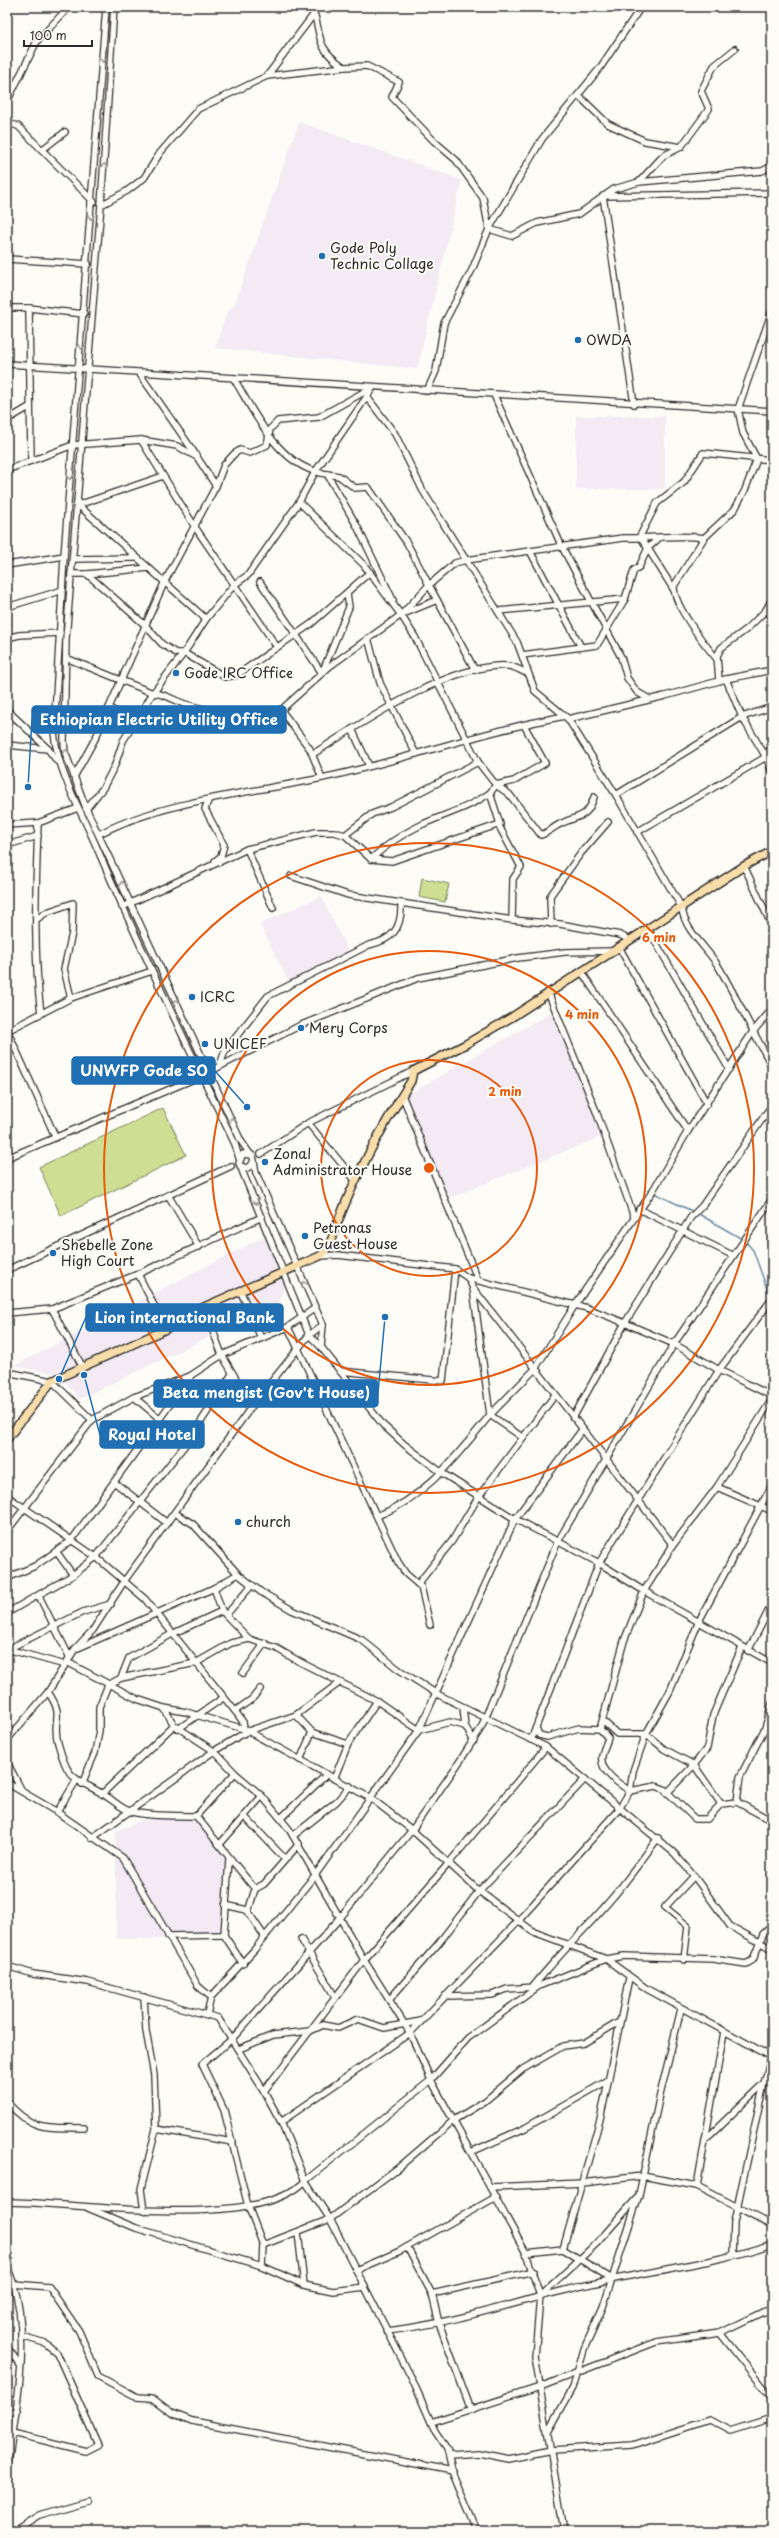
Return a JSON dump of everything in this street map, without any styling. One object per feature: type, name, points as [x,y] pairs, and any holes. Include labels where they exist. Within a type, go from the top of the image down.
[{"type":"main road","points":[[7,1439],[52,1381],[166,1329],[204,1307],[240,1290],[298,1267],[320,1256],[328,1249],[355,1180],[374,1139],[411,1081],[412,1071],[466,1044],[682,908],[744,866],[772,851]]},
{"type":"street","points":[[7,102],[37,41],[69,7]]},
{"type":"street","points":[[106,7],[80,369],[64,556],[65,579],[63,590],[54,732],[60,764],[122,907],[201,1076],[235,1144],[241,1166],[309,1335],[321,1346],[395,1437],[442,1473],[516,1519],[599,1563],[644,1591],[699,1621],[748,1651],[772,1663]]},
{"type":"street","points":[[114,7],[101,205],[71,577],[63,734],[66,752],[86,808],[241,1141],[251,1154],[256,1173],[323,1325],[321,1346]]},
{"type":"street","points":[[312,7],[317,36],[326,52],[344,67]]},
{"type":"street","points":[[427,391],[436,371],[444,323],[472,270],[489,229],[542,139],[600,68],[641,7]]},
{"type":"street","points":[[267,76],[314,14]]},
{"type":"street","points":[[638,182],[663,156],[680,147],[709,109],[702,91],[714,66],[735,49]]},
{"type":"street","points":[[101,205],[127,191],[144,178],[160,153],[198,109],[267,76],[344,67],[367,66],[398,82],[392,97],[434,141],[456,160],[483,198],[489,229]]},
{"type":"street","points":[[101,87],[109,87]]},
{"type":"street","points":[[578,95],[608,124],[645,140],[680,147]]},
{"type":"street","points":[[7,123],[18,126],[43,149],[92,201],[101,205]]},
{"type":"street","points":[[43,149],[65,132]]},
{"type":"street","points":[[489,229],[512,236],[537,223],[579,214],[614,189],[638,182],[762,171],[772,166]]},
{"type":"street","points":[[604,196],[772,192]]},
{"type":"street","points":[[604,196],[634,404]]},
{"type":"street","points":[[7,259],[88,264]]},
{"type":"street","points":[[7,308],[29,308],[84,314]]},
{"type":"street","points":[[29,308],[29,407],[31,461]]},
{"type":"street","points":[[674,590],[680,576],[704,538],[735,509],[745,490],[756,459],[743,433],[738,409],[772,311]]},
{"type":"street","points":[[7,364],[634,404],[772,411]]},
{"type":"street","points":[[139,373],[216,486]]},
{"type":"street","points":[[234,379],[270,437],[288,456],[315,472],[339,476],[355,488],[368,487],[407,542],[475,670]]},
{"type":"street","points":[[85,822],[86,808],[104,788],[115,765],[119,750],[153,693],[184,653],[206,619],[234,585],[248,575],[299,502],[315,472],[373,387]]},
{"type":"street","points":[[74,777],[109,708],[165,581],[216,486],[224,465],[240,450],[250,453],[259,451],[267,445],[270,437],[270,429],[278,421],[319,417],[373,387]]},
{"type":"street","points":[[494,395],[562,547],[594,603],[621,657],[627,678],[637,692],[649,699]]},
{"type":"street","points":[[367,397],[395,434],[423,491],[517,642],[527,673],[535,691],[567,717],[616,795],[682,908],[685,922],[711,954],[752,1033],[772,1066]]},
{"type":"street","points":[[7,420],[29,407]]},
{"type":"street","points":[[7,470],[73,445],[141,440],[177,446],[197,457]]},
{"type":"street","points":[[141,440],[195,527],[277,647]]},
{"type":"street","points":[[717,659],[702,642],[674,590],[640,536],[657,503],[684,482],[703,453],[772,460]]},
{"type":"street","points":[[327,474],[357,526],[401,615],[438,683],[466,742],[478,762],[496,785],[509,794],[541,835],[562,822],[581,817],[590,808],[594,797]]},
{"type":"street","points":[[78,504],[163,476]]},
{"type":"street","points":[[299,502],[370,572],[401,615]]},
{"type":"street","points":[[78,504],[135,558],[165,581],[206,619]]},
{"type":"street","points":[[66,658],[153,693],[165,694],[182,703],[262,722],[280,710],[322,673],[401,615],[429,585],[455,563],[466,560],[623,538],[642,539],[684,535],[704,538]]},
{"type":"street","points":[[522,655],[597,645],[625,599],[634,570],[639,567],[648,548],[659,538]]},
{"type":"street","points":[[66,542],[74,542]]},
{"type":"street","points":[[530,551],[581,647]]},
{"type":"street","points":[[7,565],[64,556]]},
{"type":"street","points":[[73,559],[135,558]]},
{"type":"street","points":[[65,579],[87,574],[149,568]]},
{"type":"street","points":[[87,574],[145,625],[162,644],[176,653],[184,653],[225,677],[236,675],[295,634],[347,593],[370,572]]},
{"type":"street","points":[[260,582],[322,673]]},
{"type":"street","points":[[7,607],[63,590]]},
{"type":"street","points":[[322,673],[349,607],[347,593]]},
{"type":"street","points":[[498,611],[561,607],[625,599]]},
{"type":"street","points":[[719,681],[717,659],[721,648],[747,629],[766,610],[772,599]]},
{"type":"street","points":[[401,615],[437,600]]},
{"type":"street","points":[[766,610],[772,617]]},
{"type":"street","points":[[7,638],[38,633],[60,633]]},
{"type":"street","points":[[368,638],[380,683],[390,706],[416,754]]},
{"type":"street","points":[[313,754],[390,706],[438,683],[486,666],[509,665],[527,673]]},
{"type":"street","points":[[99,834],[117,825],[155,812],[322,778],[466,742],[524,725],[649,699],[726,679],[772,670]]},
{"type":"street","points":[[726,679],[742,717],[765,756],[772,772]]},
{"type":"street","points":[[616,795],[742,717],[772,707]]},
{"type":"street","points":[[109,708],[135,721]]},
{"type":"street","points":[[7,710],[48,749],[60,764]]},
{"type":"street","points":[[280,710],[313,754],[322,778]]},
{"type":"street","points":[[370,859],[391,841],[420,826],[472,805],[490,793],[496,785],[514,781],[545,763],[524,725]]},
{"type":"street","points":[[352,729],[369,766]]},
{"type":"street","points":[[7,745],[48,749]]},
{"type":"street","points":[[637,832],[765,756],[772,749]]},
{"type":"street","points":[[345,835],[372,814],[391,807],[478,762]]},
{"type":"street","points":[[490,793],[499,816],[499,826],[521,867],[513,879],[512,920]]},
{"type":"street","points":[[206,867],[221,856],[224,845],[205,809],[208,801]]},
{"type":"street","points":[[7,825],[38,823],[78,808]]},
{"type":"street","points":[[551,924],[550,896],[581,852],[608,822]]},
{"type":"street","points":[[38,823],[37,980],[41,1014]]},
{"type":"street","points":[[122,907],[247,849],[316,832],[334,832],[345,835],[370,859],[392,861],[408,858],[499,826]]},
{"type":"street","points":[[7,845],[38,836]]},
{"type":"street","points":[[247,849],[273,908]]},
{"type":"street","points":[[744,866],[772,926]]},
{"type":"street","points":[[107,871],[114,867]]},
{"type":"street","points":[[291,876],[348,895],[620,935],[630,940]]},
{"type":"street","points":[[37,919],[47,912],[74,903],[72,933],[64,969],[71,998]]},
{"type":"street","points":[[220,1064],[225,1051],[268,996],[369,945],[384,941],[399,926],[401,904]]},
{"type":"street","points":[[648,929],[729,1069]]},
{"type":"street","points":[[7,1158],[55,1136],[210,1072],[220,1064],[298,1026],[418,978],[518,958],[565,952],[616,949],[707,1104]]},
{"type":"street","points":[[55,1136],[7,1031],[71,998],[152,971]]},
{"type":"street","points":[[581,971],[688,1131]]},
{"type":"street","points":[[159,986],[167,983]]},
{"type":"street","points":[[548,992],[596,1111],[634,1217]]},
{"type":"street","points":[[377,1516],[394,1510],[414,1498],[442,1473],[490,1416],[535,1369],[752,1033],[772,1009]]},
{"type":"street","points":[[186,1044],[194,1040]]},
{"type":"street","points":[[231,1166],[249,1168],[260,1154],[308,1123],[412,1071]]},
{"type":"street","points":[[402,1095],[478,1280]]},
{"type":"street","points":[[573,1418],[625,1323],[682,1230],[691,1217],[702,1206],[772,1105]]},
{"type":"street","points":[[308,1123],[355,1180]]},
{"type":"street","points":[[7,1270],[231,1166],[245,1153],[260,1154]]},
{"type":"street","points":[[168,1195],[199,1246]]},
{"type":"street","points":[[262,2266],[263,2244],[248,2206],[224,2110],[202,2064],[232,2039],[340,1918],[412,1830],[474,1741],[557,1542],[607,1460],[674,1344],[732,1255],[772,1199]]},
{"type":"street","points":[[639,1209],[732,1255]]},
{"type":"street","points":[[7,1312],[52,1310],[138,1274],[262,1218]]},
{"type":"street","points":[[320,1256],[338,1255],[455,1269],[468,1278],[575,1305],[625,1323],[674,1344],[718,1370],[772,1396]]},
{"type":"street","points":[[340,1371],[443,1381],[455,1269]]},
{"type":"street","points":[[138,1274],[166,1329]]},
{"type":"street","points":[[468,1278],[473,1288],[535,1369],[673,1545]]},
{"type":"street","points":[[473,1288],[490,1416],[522,1437]]},
{"type":"street","points":[[240,1290],[261,1338]]},
{"type":"street","points":[[531,1740],[537,1730],[599,1563],[718,1370],[772,1299]]},
{"type":"street","points":[[204,1307],[222,1356],[252,1406]]},
{"type":"street","points":[[7,1531],[92,1420],[134,1397],[190,1376],[222,1356],[288,1327],[315,1308]]},
{"type":"street","points":[[52,1310],[82,1366]]},
{"type":"street","points":[[7,1740],[48,1692],[75,1649],[93,1630],[125,1580],[252,1406],[309,1335],[323,1325]]},
{"type":"street","points":[[288,1327],[398,1562],[406,1574],[421,1587],[430,1625]]},
{"type":"street","points":[[7,1372],[52,1381],[92,1420]]},
{"type":"street","points":[[7,1613],[39,1596],[73,1575],[96,1557],[139,1501],[190,1440],[232,1374]]},
{"type":"street","points":[[7,1578],[35,1566],[71,1541],[190,1376]]},
{"type":"street","points":[[418,1584],[452,1541],[479,1496],[555,1395]]},
{"type":"street","points":[[134,1397],[160,1419]]},
{"type":"street","points":[[600,1729],[624,1641],[644,1591],[673,1545],[717,1487],[772,1399]]},
{"type":"street","points":[[207,2014],[210,1997],[243,1964],[316,1874],[372,1799],[420,1730],[437,1694],[454,1650],[516,1519],[582,1430]]},
{"type":"street","points":[[114,1482],[167,1522]]},
{"type":"street","points":[[281,2122],[410,2033],[519,1920],[619,1809],[630,1791],[633,1771],[646,1734],[670,1691],[699,1621],[772,1484]]},
{"type":"street","points":[[717,1487],[772,1511]]},
{"type":"street","points":[[7,1496],[96,1557],[125,1580],[156,1612],[223,1698],[235,1711],[243,1722],[246,1730]]},
{"type":"street","points":[[175,1513],[193,1524],[238,1574],[252,1585],[292,1610],[362,1640],[398,1669],[437,1694],[546,1747],[619,1809],[658,1838],[694,1876],[730,1926],[738,1932],[760,1941],[772,1949]]},
{"type":"street","points":[[56,1552],[73,1575]]},
{"type":"street","points":[[75,1649],[156,1612],[214,1588],[238,1574]]},
{"type":"street","points":[[121,1678],[129,1658],[172,1634],[224,1613],[252,1585]]},
{"type":"street","points":[[214,1588],[224,1613],[249,1639]]},
{"type":"street","points":[[39,1596],[55,1624],[67,1662]]},
{"type":"street","points":[[7,1649],[55,1624],[83,1612],[111,1604]]},
{"type":"street","points":[[748,1651],[772,1604]]},
{"type":"street","points":[[82,1784],[95,1753],[99,1730],[99,1707],[108,1685],[121,1678],[196,1662],[232,1643],[249,1639],[265,1643],[339,1683],[377,1701],[420,1730],[450,1722],[464,1726]]},
{"type":"street","points":[[244,1673],[265,1643]]},
{"type":"street","points":[[667,1793],[694,1765],[706,1748],[713,1715],[742,1647]]},
{"type":"street","points":[[7,1649],[67,1662],[137,1700],[246,1730],[372,1799],[412,1830],[479,1891],[534,1932],[606,1958],[629,1978],[681,2009],[772,2056],[764,2083],[738,2206],[733,2254]]},
{"type":"street","points":[[92,1838],[130,1812],[170,1781],[246,1730],[296,1716],[339,1683]]},
{"type":"street","points":[[235,1711],[252,1699],[260,1689]]},
{"type":"street","points":[[48,1692],[58,1706],[55,1735],[60,1753],[64,1764],[76,1781],[102,1794],[130,1812],[196,1816],[255,1889]]},
{"type":"street","points":[[102,1794],[176,1727],[223,1698]]},
{"type":"street","points":[[334,1778],[348,1744],[377,1701]]},
{"type":"street","points":[[737,1802],[740,1777],[764,1728],[772,1704]]},
{"type":"street","points":[[462,1707],[464,1726],[474,1741]]},
{"type":"street","points":[[164,1708],[176,1727],[214,1751],[235,1773],[262,1796],[281,1818],[299,1844],[364,1960],[410,2033],[432,2080],[526,2253],[534,2271],[540,2296],[535,2357],[564,2531]]},
{"type":"street","points":[[296,1716],[312,1732],[348,1744]]},
{"type":"street","points":[[603,1721],[617,1734],[646,1734],[664,1749],[694,1765],[721,1804]]},
{"type":"street","points":[[537,1730],[539,1735],[547,1737],[579,1728],[600,1729],[608,1738],[602,1756],[603,1766],[620,1785],[630,1791],[656,1786],[667,1793],[695,1819],[707,1819],[721,1804],[737,1802],[772,1821]]},
{"type":"street","points":[[300,1760],[312,1732]]},
{"type":"street","points":[[264,2091],[364,1960],[449,1863],[546,1747]]},
{"type":"street","points":[[7,1762],[22,1792]]},
{"type":"street","points":[[196,1816],[235,1773]]},
{"type":"street","points":[[281,1818],[326,1775]]},
{"type":"street","points":[[389,2000],[438,1944],[479,1891],[585,1780]]},
{"type":"street","points":[[57,1812],[76,1781]]},
{"type":"street","points":[[7,1783],[57,1812],[92,1838],[123,1858],[198,1986],[210,1997]]},
{"type":"street","points":[[293,1836],[337,1801],[350,1786]]},
{"type":"street","points":[[220,1844],[262,1796]]},
{"type":"street","points":[[244,1816],[284,1859]]},
{"type":"street","points":[[532,1988],[551,1964],[570,1946],[614,1896],[658,1838]]},
{"type":"street","points":[[247,1910],[255,1889],[264,1884],[284,1859],[299,1844]]},
{"type":"street","points":[[229,1858],[224,1936],[243,1964]]},
{"type":"street","points":[[684,1960],[688,1926],[665,1907],[694,1876]]},
{"type":"street","points":[[226,1905],[247,1910],[256,1927],[265,1937]]},
{"type":"street","points":[[445,1996],[492,1995],[507,1989],[532,1988],[606,1958],[624,1956],[684,1960],[713,1959],[746,1964],[753,1960],[765,1932],[772,1926]]},
{"type":"street","points":[[168,1936],[224,1936]]},
{"type":"street","points":[[301,1939],[335,1997]]},
{"type":"street","points":[[7,1966],[33,1974],[88,1982],[218,2018],[239,2049],[281,2122],[305,2181],[330,2219],[386,2331],[412,2379],[449,2455],[453,2471],[478,2531]]},
{"type":"street","points":[[563,2249],[601,2116],[606,2081],[629,1978]]},
{"type":"street","points":[[7,2202],[144,2211],[189,2211],[248,2206],[271,2202],[297,2190],[305,2181],[432,2080],[468,2038],[539,1986]]},
{"type":"street","points":[[144,1997],[146,2031],[154,2075],[156,2129],[141,2189],[144,2211]]},
{"type":"street","points":[[548,2432],[574,2388],[584,2349],[612,2279],[640,2195],[642,2176],[681,2009]]},
{"type":"street","points":[[239,2049],[273,2034],[310,2031],[323,2025],[338,2028],[358,2019],[384,2028],[422,2021]]},
{"type":"street","points":[[263,2244],[330,2219],[398,2168],[454,2120],[485,2101],[523,2069],[563,2046],[584,2043],[619,2022]]},
{"type":"street","points":[[697,2186],[724,2032]]},
{"type":"street","points":[[471,2152],[525,2128],[606,2081]]},
{"type":"street","points":[[705,2141],[764,2083]]},
{"type":"street","points":[[7,2102],[28,2122],[42,2127],[84,2128]]},
{"type":"street","points":[[156,2129],[233,2142]]},
{"type":"street","points":[[490,2187],[583,2183],[642,2176],[697,2186],[772,2225]]},
{"type":"street","points":[[540,2296],[598,2243],[640,2195]]},
{"type":"street","points":[[356,2270],[407,2247],[496,2197]]},
{"type":"street","points":[[82,2206],[136,2228],[262,2266],[304,2285],[333,2291],[365,2287]]},
{"type":"street","points":[[298,2232],[304,2285]]},
{"type":"street","points":[[386,2331],[439,2323],[540,2296],[612,2279],[668,2271],[772,2244]]},
{"type":"street","points":[[407,2247],[432,2294],[439,2323],[471,2410]]},
{"type":"street","points":[[526,2253],[563,2249],[612,2279]]},
{"type":"street","points":[[7,2266],[14,2284],[21,2336],[22,2367],[17,2410],[7,2469]]},
{"type":"street","points":[[432,2294],[534,2271]]},
{"type":"street","points":[[14,2284],[49,2287],[79,2331],[98,2376],[137,2396],[152,2398],[172,2412],[192,2421],[453,2471]]},
{"type":"street","points":[[432,2422],[540,2387],[656,2342],[720,2333],[772,2308]]},
{"type":"street","points":[[720,2333],[772,2398]]},
{"type":"street","points":[[13,2433],[86,2451],[98,2445],[57,2353],[45,2343],[21,2336]]},
{"type":"street","points":[[7,2347],[22,2367]]},
{"type":"street","points":[[7,2413],[17,2410]]},
{"type":"street","points":[[449,2455],[479,2453],[509,2459],[551,2450],[633,2445],[709,2420],[730,2431],[772,2418]]},
{"type":"street","points":[[14,2531],[40,2515],[88,2500]]},
{"type":"shaded area","points":[[299,122],[462,180],[417,369],[215,348],[227,312],[235,303]]},
{"type":"shaded area","points":[[576,416],[665,416],[665,489],[576,489]]},
{"type":"shaded area","points":[[321,896],[348,951],[289,983],[260,924]]},
{"type":"shaded area","points":[[554,1011],[603,1136],[449,1198],[404,1097]]},
{"type":"shaded area","points":[[269,1234],[282,1266],[58,1374],[14,1366]]},
{"type":"shaded area","points":[[288,1274],[278,1304],[79,1399],[63,1379]]},
{"type":"shaded area","points":[[146,1819],[198,1820],[229,1857],[227,1932],[219,1938],[116,1939],[116,1831]]},
{"type":"green space","points":[[422,878],[449,884],[445,902],[419,897]]},
{"type":"green space","points":[[163,1108],[186,1155],[61,1216],[39,1167]]},
{"type":"waterway","points":[[654,1193],[694,1212]]},
{"type":"waterway","points":[[697,1213],[742,1239]]},
{"type":"waterway","points":[[745,1241],[753,1250],[770,1297]]},
{"type":"place","name":"Gode Poly Technic Collage","points":[[322,256]]},
{"type":"place","name":"OWDA","points":[[578,340]]},
{"type":"place","name":"Gode IRC Office","points":[[176,673]]},
{"type":"place","name":"Ethiopian Electric Utility Office","points":[[28,787]]},
{"type":"place","name":"ICRC","points":[[192,997]]},
{"type":"place","name":"Mery Corps","points":[[301,1028]]},
{"type":"place","name":"UNICEF","points":[[205,1044]]},
{"type":"place","name":"UNWFP Gode SO","points":[[247,1107]]},
{"type":"place","name":"Zonal Administrator House","points":[[265,1162]]},
{"type":"place","name":"Petronas Guest House","points":[[305,1236]]},
{"type":"place","name":"Shebelle Zone High Court","points":[[53,1253]]},
{"type":"place","name":"Beta mengist (Gov't House)","points":[[385,1317]]},
{"type":"place","name":"Royal Hotel","points":[[84,1375]]},
{"type":"place","name":"Lion international Bank","points":[[59,1379]]},
{"type":"place","name":"church","points":[[238,1522]]}]
